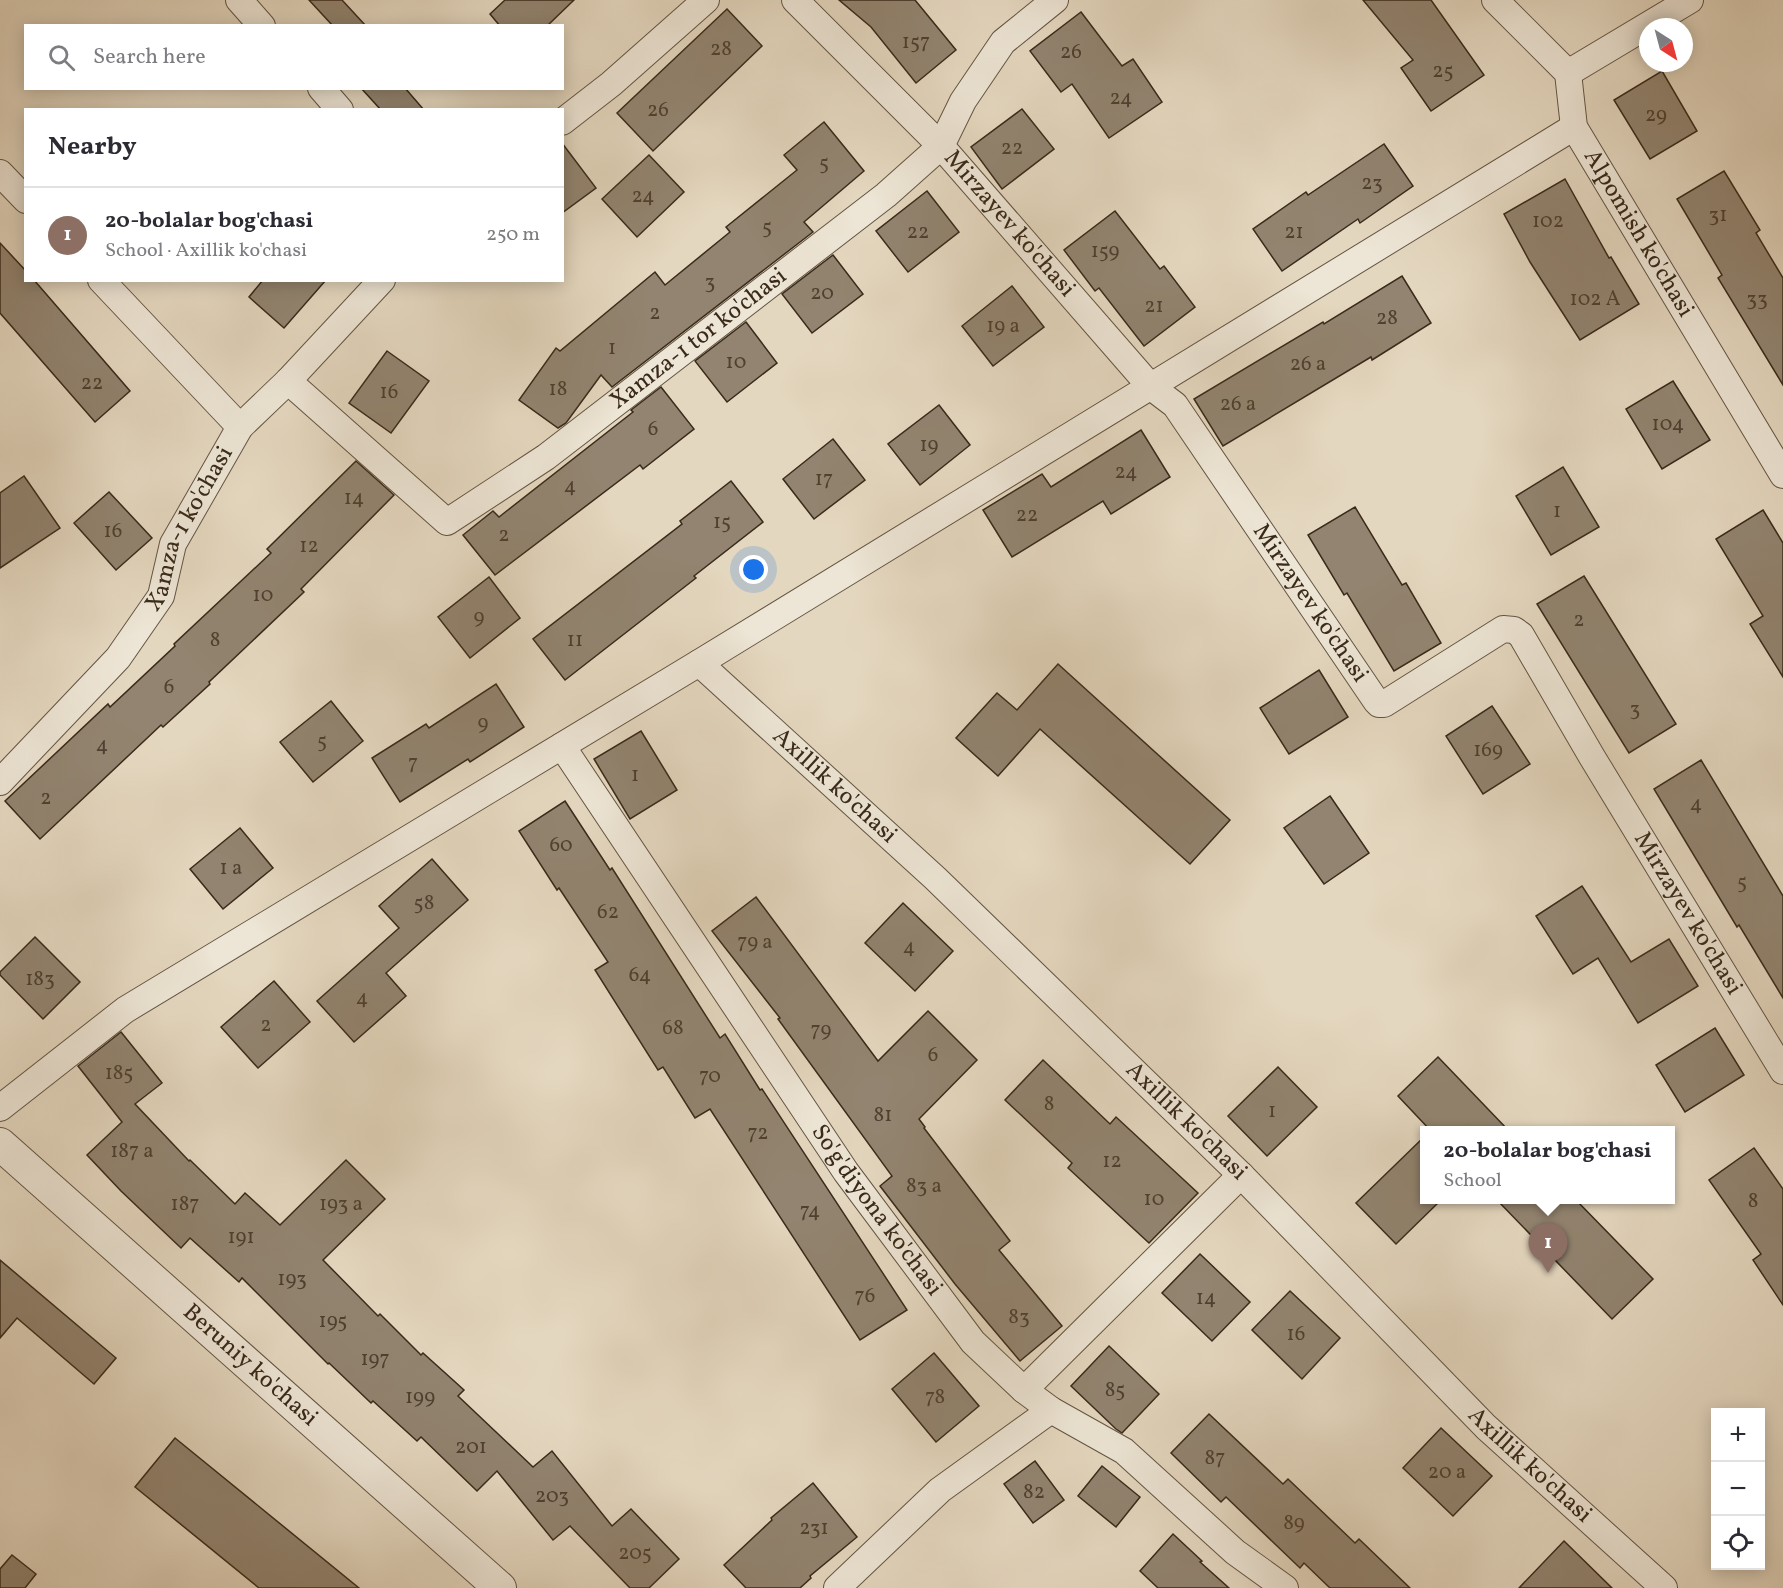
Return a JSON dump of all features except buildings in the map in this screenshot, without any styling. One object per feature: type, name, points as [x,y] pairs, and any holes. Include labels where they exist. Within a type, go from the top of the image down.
[{"type":"street","points":[[238,0],[260,24]]},
{"type":"street","points":[[564,120],[611,84],[706,0]]},
{"type":"street","name":"Mirzayev ko'chasi","points":[[795,0],[942,146],[1150,386],[1175,405],[1379,704],[1384,704],[1503,629],[1514,630],[1521,635],[1592,757],[1783,1071]]},
{"type":"street","points":[[942,146],[963,101],[1003,42],[1055,0]]},
{"type":"street","points":[[1495,0],[1568,74],[1690,0]]},
{"type":"street","name":"Alpomish ko'chasi","points":[[1568,74],[1574,127],[1783,475]]},
{"type":"street","points":[[323,90],[338,108]]},
{"type":"street","points":[[0,1108],[125,1010],[699,663],[1574,127]]},
{"type":"street","name":"Xamza-1 tor ko'chasi","points":[[288,381],[447,522],[546,457],[886,195],[942,146]]},
{"type":"street","points":[[0,173],[24,198]]},
{"type":"street","points":[[103,282],[240,427]]},
{"type":"street","name":"Xamza-1 ko'chasi","points":[[0,782],[118,658],[161,596],[173,544],[240,427],[288,381],[380,282]]},
{"type":"street","name":"Axillik ko'chasi","points":[[699,663],[935,879],[1241,1175],[1486,1427],[1664,1588]]},
{"type":"street","name":"So'g'diyona ko'chasi","points":[[562,746],[846,1172],[973,1342],[1024,1390],[1051,1410],[1124,1451],[1235,1551],[1285,1588]]},
{"type":"street","name":"Beruniy ko'chasi","points":[[0,1144],[500,1588]]},
{"type":"street","points":[[1024,1390],[1241,1175]]},
{"type":"street","points":[[837,1588],[940,1490],[1051,1410]]},
{"type":"place","name":"20-bolalar bog'chasi","points":[[1548,1273]]}]
